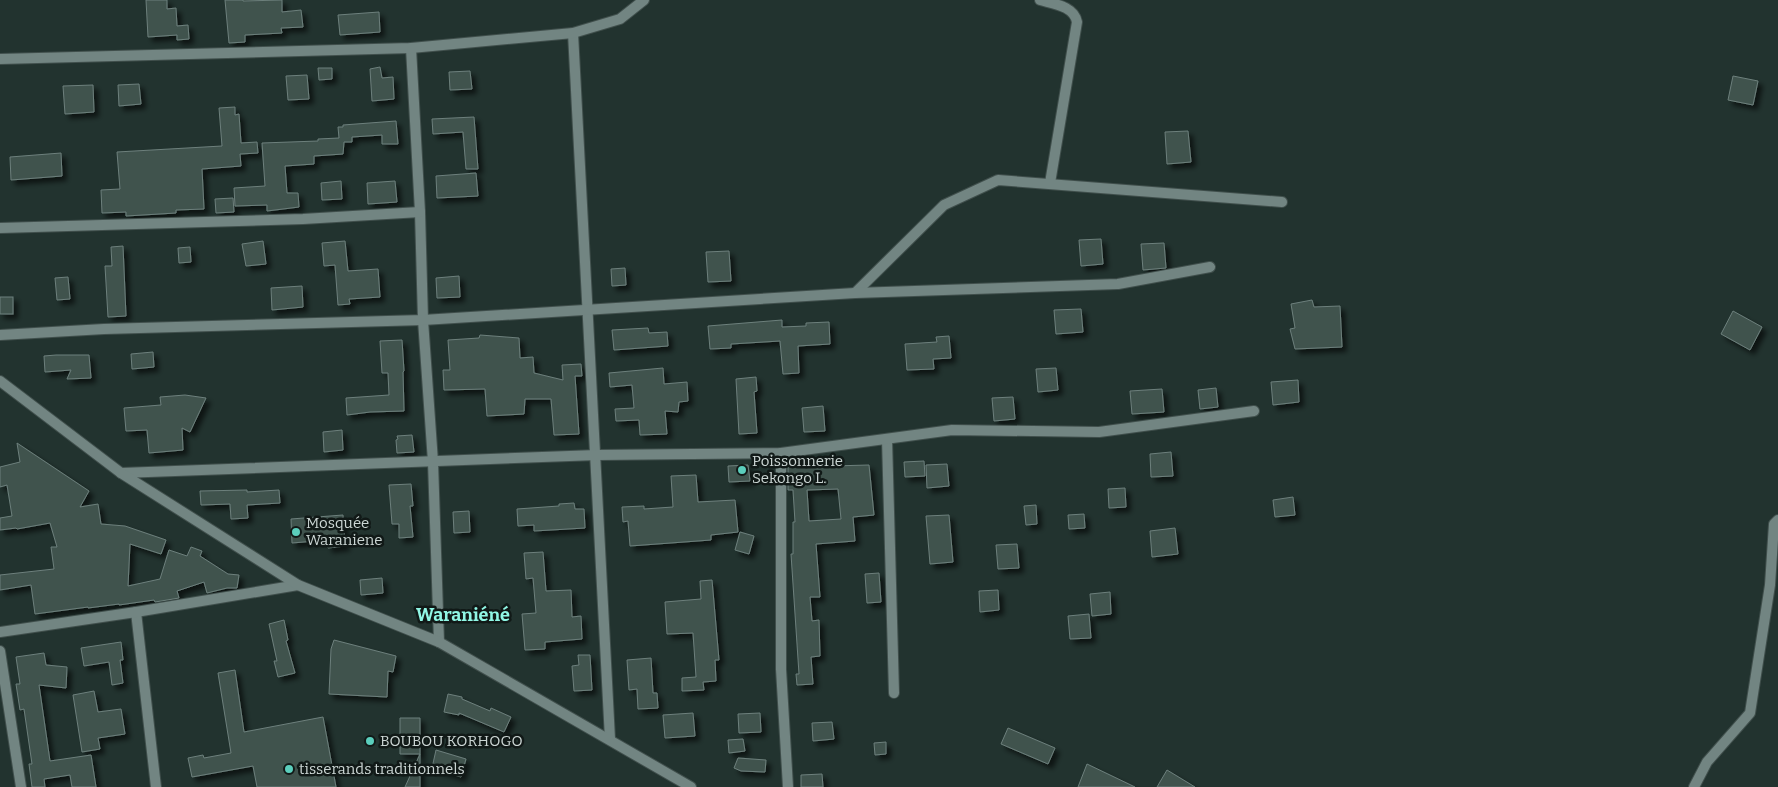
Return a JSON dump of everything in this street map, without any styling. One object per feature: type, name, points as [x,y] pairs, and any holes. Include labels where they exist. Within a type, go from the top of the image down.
[{"type":"street","points":[[0,59],[411,48],[573,33],[620,18],[644,0]]},
{"type":"street","points":[[1040,0],[1071,10],[1076,15],[1077,22],[1050,183]]},
{"type":"street","points":[[573,33],[586,310],[596,455],[610,739]]},
{"type":"street","points":[[411,48],[433,462],[439,642]]},
{"type":"street","points":[[855,292],[944,205],[998,180],[1282,202]]},
{"type":"street","points":[[0,228],[303,219],[420,212]]},
{"type":"street","points":[[0,335],[104,329],[424,320],[855,292],[1118,284],[1210,267]]},
{"type":"street","points":[[0,381],[121,473],[298,584],[439,642],[610,739],[690,787]]},
{"type":"street","points":[[121,473],[596,455],[781,453],[952,430],[1099,432],[1254,410]]},
{"type":"street","points":[[887,439],[894,693]]},
{"type":"street","points":[[781,453],[781,669],[788,787]]},
{"type":"street","points":[[1694,787],[1707,762],[1750,713],[1770,585],[1774,524],[1778,520]]},
{"type":"street","points":[[0,632],[136,612],[298,584]]},
{"type":"street","points":[[136,612],[156,787]]},
{"type":"street","points":[[0,651],[21,787]]},
{"type":"building","points":[[146,0],[167,0],[167,9],[176,8],[177,26],[188,25],[189,39],[177,40],[177,35],[148,37]]},
{"type":"building","points":[[225,0],[282,0],[282,12],[301,10],[303,27],[281,28],[282,33],[245,35],[245,42],[229,43]]},
{"type":"building","points":[[379,12],[380,32],[340,35],[338,15]]},
{"type":"building","points":[[380,67],[382,78],[393,77],[394,99],[372,101],[370,69]]},
{"type":"building","points":[[318,68],[332,68],[332,79],[319,80]]},
{"type":"building","points":[[470,71],[472,89],[450,90],[449,72]]},
{"type":"building","points":[[307,75],[309,99],[288,100],[286,76]]},
{"type":"building","points":[[1733,76],[1758,81],[1753,105],[1728,100]]},
{"type":"building","points":[[139,84],[141,104],[119,106],[118,85]]},
{"type":"building","points":[[93,85],[94,112],[65,114],[63,86]]},
{"type":"building","points":[[235,107],[235,115],[239,114],[241,143],[257,142],[258,153],[240,154],[241,166],[202,169],[204,209],[176,210],[176,213],[126,216],[126,212],[102,213],[101,190],[120,189],[117,152],[222,146],[219,108]]},
{"type":"building","points":[[474,117],[478,169],[466,169],[463,132],[433,134],[432,119]]},
{"type":"building","points":[[396,121],[398,144],[382,144],[382,135],[352,137],[352,142],[344,142],[343,154],[314,156],[314,164],[285,166],[287,193],[298,193],[299,207],[267,211],[267,205],[235,206],[234,188],[265,186],[262,143],[318,141],[318,139],[339,138],[338,127],[343,127],[343,125]]},
{"type":"building","points":[[1188,131],[1191,162],[1167,164],[1165,132]]},
{"type":"building","points":[[61,153],[62,176],[11,180],[10,157]]},
{"type":"building","points":[[476,173],[478,196],[437,198],[436,176]]},
{"type":"building","points":[[341,181],[342,199],[322,200],[321,183]]},
{"type":"building","points":[[395,181],[397,202],[368,204],[367,183]]},
{"type":"building","points":[[233,198],[234,212],[216,213],[215,199]]},
{"type":"building","points":[[1101,239],[1103,264],[1081,266],[1079,240]]},
{"type":"building","points":[[263,241],[266,264],[246,266],[242,244]]},
{"type":"building","points":[[345,241],[348,271],[378,269],[380,297],[349,299],[350,304],[338,305],[335,265],[324,266],[322,243]]},
{"type":"building","points":[[1164,243],[1166,268],[1143,270],[1141,244]]},
{"type":"building","points":[[123,246],[126,316],[108,317],[105,266],[112,266],[111,247]]},
{"type":"building","points":[[190,247],[191,262],[179,263],[178,248]]},
{"type":"building","points":[[729,251],[731,281],[708,282],[706,252]]},
{"type":"building","points":[[625,268],[626,285],[612,286],[611,269]]},
{"type":"building","points":[[459,276],[460,297],[437,298],[436,278]]},
{"type":"building","points":[[68,277],[70,299],[57,300],[55,278]]},
{"type":"building","points":[[302,286],[303,307],[272,310],[271,288]]},
{"type":"building","points":[[0,297],[13,297],[13,314],[0,314]]},
{"type":"building","points":[[1312,300],[1314,307],[1340,306],[1342,347],[1295,349],[1290,329],[1295,328],[1291,304]]},
{"type":"building","points":[[1081,309],[1083,332],[1056,334],[1054,310]]},
{"type":"building","points":[[1733,311],[1762,327],[1750,350],[1721,334]]},
{"type":"building","points":[[782,320],[782,327],[806,326],[806,323],[829,322],[830,344],[798,346],[799,373],[783,374],[780,341],[731,344],[731,348],[710,349],[708,326]]},
{"type":"building","points":[[648,328],[649,333],[667,332],[668,346],[614,350],[612,330]]},
{"type":"building","points":[[480,335],[519,338],[520,358],[533,357],[534,373],[563,380],[562,365],[581,364],[582,376],[575,376],[579,434],[554,435],[551,399],[525,399],[524,414],[487,416],[485,389],[444,390],[443,370],[450,370],[448,340],[479,338]]},
{"type":"building","points":[[949,336],[951,358],[933,359],[934,369],[907,370],[905,344],[937,342],[936,337]]},
{"type":"building","points":[[402,340],[404,411],[347,415],[346,398],[389,395],[388,373],[382,373],[380,341]]},
{"type":"building","points":[[153,352],[154,367],[132,369],[131,354]]},
{"type":"building","points":[[89,355],[91,378],[67,379],[71,370],[45,372],[44,356]]},
{"type":"building","points":[[663,368],[664,384],[687,382],[688,401],[679,402],[678,412],[665,411],[667,434],[640,435],[639,420],[616,421],[615,409],[634,408],[632,385],[610,387],[609,373]]},
{"type":"building","points":[[1056,368],[1058,390],[1038,392],[1036,369]]},
{"type":"building","points":[[756,377],[757,391],[754,392],[757,433],[739,434],[736,379]]},
{"type":"building","points":[[1298,380],[1299,402],[1273,405],[1271,382]]},
{"type":"building","points":[[1216,388],[1218,407],[1200,409],[1198,390]]},
{"type":"building","points":[[1162,389],[1164,412],[1132,414],[1130,391]]},
{"type":"building","points":[[185,395],[206,398],[190,432],[182,428],[183,450],[149,453],[147,430],[126,431],[124,408],[161,405],[160,397]]},
{"type":"building","points":[[1013,397],[1015,419],[994,421],[992,398]]},
{"type":"building","points":[[823,406],[825,431],[804,432],[802,408]]},
{"type":"building","points":[[342,430],[343,450],[324,452],[323,432]]},
{"type":"building","points":[[412,435],[414,452],[397,453],[397,436]]},
{"type":"building","points":[[17,443],[89,491],[80,507],[98,504],[101,524],[125,526],[166,540],[161,554],[130,544],[128,586],[160,579],[169,550],[187,556],[191,547],[202,551],[200,556],[228,574],[239,575],[237,588],[227,588],[207,593],[204,582],[177,591],[179,598],[35,614],[31,585],[0,590],[0,575],[54,569],[51,547],[57,547],[50,523],[0,530],[0,518],[12,516],[7,485],[0,487],[0,467],[20,462]]},
{"type":"building","points":[[1171,452],[1173,476],[1151,477],[1150,454]]},
{"type":"building","points":[[924,461],[925,476],[905,477],[904,462]]},
{"type":"building","points":[[831,463],[831,466],[869,465],[874,515],[853,517],[855,541],[816,544],[820,597],[810,597],[812,621],[819,620],[820,656],[811,657],[813,684],[797,685],[796,674],[799,674],[791,554],[793,554],[793,522],[795,522],[793,490],[788,490],[788,464]],"holes":[[[838,489],[841,519],[809,521],[807,490]]]},
{"type":"building","points":[[947,464],[949,486],[927,488],[926,465]]},
{"type":"building","points":[[748,465],[750,481],[729,482],[728,466]]},
{"type":"building","points":[[696,475],[698,502],[735,500],[738,532],[711,535],[711,540],[630,546],[628,521],[623,522],[622,507],[644,506],[644,509],[673,507],[671,476]]},
{"type":"building","points":[[411,484],[413,506],[410,506],[413,537],[399,538],[399,524],[392,524],[389,485]]},
{"type":"building","points":[[1125,488],[1126,507],[1109,508],[1108,489]]},
{"type":"building","points":[[247,490],[247,492],[279,490],[280,503],[247,505],[248,518],[231,519],[230,504],[201,505],[200,491]]},
{"type":"building","points":[[1293,497],[1295,515],[1275,517],[1273,500]]},
{"type":"building","points":[[574,503],[575,509],[584,509],[585,528],[534,531],[534,525],[518,526],[517,509]]},
{"type":"building","points":[[1036,505],[1037,524],[1026,525],[1024,506]]},
{"type":"building","points":[[469,511],[470,532],[454,533],[453,512]]},
{"type":"building","points":[[1084,514],[1085,528],[1069,529],[1068,515]]},
{"type":"building","points":[[343,515],[345,546],[328,548],[327,540],[292,543],[291,519]]},
{"type":"building","points":[[949,515],[953,562],[930,564],[926,516]]},
{"type":"building","points":[[1175,528],[1178,554],[1152,557],[1150,531]]},
{"type":"building","points":[[740,532],[754,536],[749,554],[735,550]]},
{"type":"building","points":[[1017,544],[1019,568],[998,569],[996,545]]},
{"type":"building","points":[[543,552],[546,591],[571,590],[572,617],[581,616],[582,639],[545,642],[545,649],[525,650],[522,614],[536,613],[533,578],[526,579],[524,553]]},
{"type":"building","points":[[879,573],[881,602],[867,603],[865,574]]},
{"type":"building","points":[[382,578],[383,593],[361,595],[360,580]]},
{"type":"building","points":[[712,580],[719,660],[715,660],[716,681],[703,682],[704,690],[682,691],[682,678],[696,677],[693,633],[667,634],[665,602],[701,599],[700,581]]},
{"type":"building","points":[[998,590],[999,610],[980,612],[979,591]]},
{"type":"building","points":[[1110,592],[1111,614],[1092,616],[1090,594]]},
{"type":"building","points":[[1089,614],[1091,638],[1070,639],[1068,616]]},
{"type":"building","points":[[284,620],[288,640],[286,641],[295,673],[278,677],[274,661],[277,661],[269,624]]},
{"type":"building","points":[[334,640],[396,656],[393,672],[388,671],[387,697],[329,694],[331,649]]},
{"type":"building","points":[[121,642],[123,660],[120,660],[123,683],[112,685],[109,662],[84,666],[81,648]]},
{"type":"building","points":[[44,653],[46,665],[67,667],[66,688],[39,685],[50,761],[91,755],[96,787],[72,787],[70,775],[44,779],[45,787],[32,787],[29,764],[32,764],[24,709],[20,710],[16,684],[20,684],[16,657]]},
{"type":"building","points":[[578,655],[590,655],[592,690],[574,691],[572,666],[579,665]]},
{"type":"building","points":[[651,658],[653,693],[657,693],[658,708],[638,709],[637,689],[629,690],[627,660]]},
{"type":"building","points":[[235,670],[244,732],[323,717],[336,787],[257,787],[253,766],[192,777],[188,758],[203,755],[204,758],[231,753],[218,673]]},
{"type":"building","points":[[94,691],[98,712],[121,709],[125,734],[98,738],[100,749],[82,752],[73,695]]},
{"type":"building","points":[[448,694],[462,697],[462,699],[490,711],[491,708],[511,717],[504,732],[459,713],[459,715],[444,712]]},
{"type":"building","points":[[693,713],[695,736],[665,738],[663,715]]},
{"type":"building","points":[[760,713],[761,732],[739,733],[738,714]]},
{"type":"building","points":[[400,718],[420,718],[420,754],[400,754]]},
{"type":"building","points":[[832,722],[834,739],[813,741],[812,723]]},
{"type":"building","points":[[1008,728],[1055,748],[1048,764],[1001,744]]},
{"type":"building","points":[[743,739],[745,751],[729,753],[728,740]]},
{"type":"building","points":[[886,742],[886,754],[875,755],[874,743]]},
{"type":"building","points":[[436,750],[466,759],[461,777],[432,768]]},
{"type":"building","points":[[420,754],[420,787],[405,787]]},
{"type":"building","points":[[738,758],[766,760],[765,772],[741,771],[734,768]]},
{"type":"building","points":[[1087,764],[1135,787],[1078,787]]},
{"type":"building","points":[[1167,770],[1195,787],[1157,787]]},
{"type":"building","points":[[822,774],[823,787],[801,787],[801,775]]},
{"type":"place","name":"Poissonnerie Sekongo L.","points":[[742,470]]},
{"type":"place","name":"Mosquée Waraniene","points":[[296,532]]},
{"type":"place","name":"BOUBOU KORHOGO","points":[[370,741]]},
{"type":"place","name":"tisserands traditionnels","points":[[289,769]]},
{"type":"district","name":"Waraniéné","points":[[463,615]]}]
